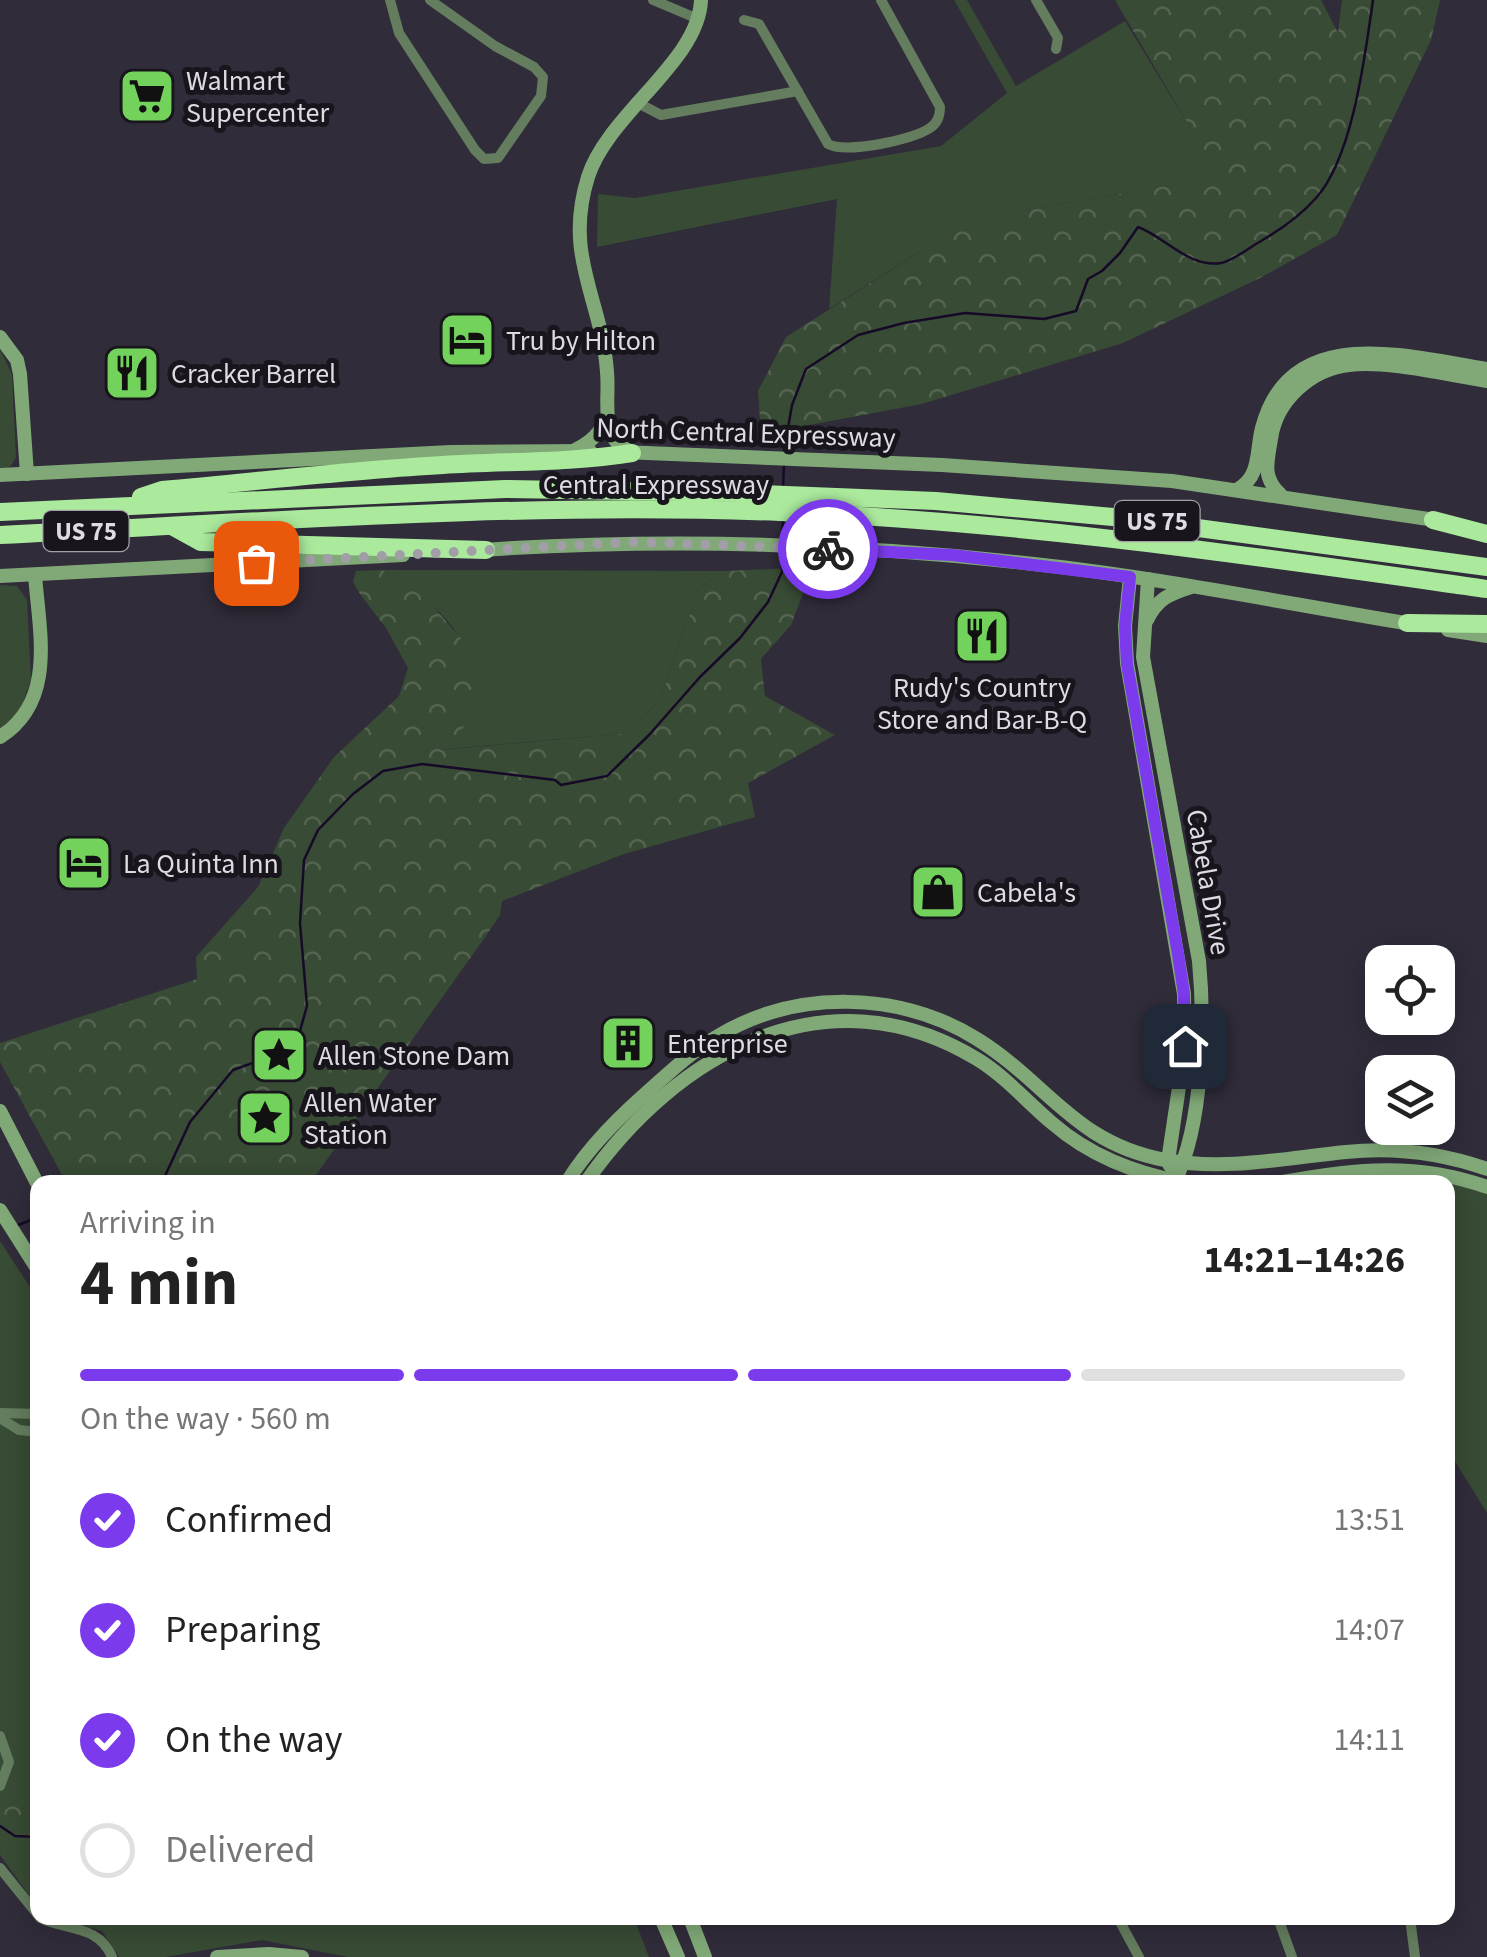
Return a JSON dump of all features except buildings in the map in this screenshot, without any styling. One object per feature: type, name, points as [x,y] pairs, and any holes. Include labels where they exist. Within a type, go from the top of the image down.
[{"type":"highway","points":[[109,506],[162,490],[444,465],[587,460],[632,452]]},
{"type":"highway","name":"Central Expressway","points":[[0,512],[504,489],[828,506],[968,503],[1124,518],[1487,567]]},
{"type":"highway","name":"Central Expressway","points":[[0,535],[738,502]]},
{"type":"highway","name":"Central Expressway","points":[[828,506],[1123,540],[1487,589]]},
{"type":"highway","points":[[1433,520],[1487,534]]},
{"type":"highway","points":[[171,526],[201,542],[486,550]]},
{"type":"highway","points":[[1407,623],[1487,624]]},
{"type":"street","points":[[390,0],[399,33],[408,48],[475,150],[494,160],[505,152],[544,84],[534,67],[495,46],[430,0]]},
{"type":"street","points":[[572,450],[594,438],[607,416],[608,373],[581,260],[580,213],[595,161],[614,129],[683,48],[703,7],[652,0]]},
{"type":"street","points":[[744,20],[759,24],[832,147],[870,144],[914,135],[930,128],[940,115],[939,101],[881,0]]},
{"type":"street","points":[[1036,0],[1058,38],[1056,49]]},
{"type":"street","points":[[636,102],[661,116],[798,91]]},
{"type":"street","points":[[0,336],[17,360],[20,374],[27,474]]},
{"type":"street","points":[[1238,490],[1255,472],[1262,428],[1271,404],[1282,388],[1312,363],[1348,352],[1365,352],[1487,369]]},
{"type":"street","points":[[1282,496],[1270,485],[1266,474],[1272,431],[1294,393],[1318,374],[1362,364],[1487,381]]},
{"type":"street","points":[[607,416],[616,444],[632,452]]},
{"type":"street","name":"North Central Expressway","points":[[0,476],[451,452],[632,452],[1020,469],[1238,490],[1487,527]]},
{"type":"street","points":[[0,576],[633,542],[735,544],[952,555],[1148,579],[1487,636]]},
{"type":"street","points":[[0,737],[21,720],[38,685],[35,575]]},
{"type":"street","name":"Cabela Drive","points":[[1130,577],[1125,626],[1127,664],[1184,994],[1177,1175]]},
{"type":"street","name":"Cabela Drive","points":[[1148,579],[1142,630],[1148,688],[1199,962],[1203,1008],[1200,1074],[1176,1162]]},
{"type":"street","points":[[1142,630],[1156,602],[1194,586]]},
{"type":"street","points":[[571,1175],[629,1107],[721,1034],[775,1010],[833,1001],[880,1004],[929,1016],[974,1037],[1008,1060],[1076,1123],[1095,1135],[1122,1148],[1176,1162],[1228,1165],[1399,1150],[1444,1156],[1487,1170]]},
{"type":"street","points":[[833,1001],[834,1020]]},
{"type":"street","points":[[592,1175],[640,1119],[687,1078],[731,1048],[780,1028],[834,1020],[880,1025],[938,1039],[981,1061],[1091,1152],[1147,1175]]},
{"type":"street","points":[[938,1039],[955,1038],[988,1056],[1014,1077],[1027,1078]]},
{"type":"street","points":[[629,1107],[640,1119]]},
{"type":"street","points":[[0,1111],[32,1175]]},
{"type":"street","points":[[1321,1175],[1398,1168],[1440,1175]]},
{"type":"street","points":[[1455,1179],[1487,1187]]},
{"type":"street","points":[[0,1210],[30,1257]]},
{"type":"street","points":[[0,1415],[30,1414]]},
{"type":"street","points":[[0,1415],[19,1430],[30,1431]]},
{"type":"street","points":[[0,1736],[9,1762],[0,1786]]},
{"type":"street","points":[[0,1868],[30,1905]]},
{"type":"street","points":[[66,1925],[96,1935],[112,1957]]},
{"type":"street","points":[[663,1925],[678,1957]]},
{"type":"street","points":[[693,1925],[705,1957]]},
{"type":"street","points":[[1122,1925],[1139,1957]]},
{"type":"street","points":[[1281,1925],[1292,1957]]},
{"type":"street","points":[[1411,1925],[1414,1957]]},
{"type":"street","points":[[217,1957],[302,1957]]},
{"type":"green space","points":[[954,0],[967,0],[1016,86],[1125,21],[1220,177],[1020,211],[943,237],[829,309],[837,199],[597,247],[598,194],[635,198],[941,146],[1007,93]]},
{"type":"green space","points":[[1115,0],[1321,0],[1338,33],[1342,0],[1440,0],[1431,40],[1337,235],[1260,278],[1123,343],[922,404],[761,434],[758,391],[786,337],[943,237],[1020,211],[1219,177]]},
{"type":"green space","points":[[0,349],[12,374],[16,457],[11,466],[0,472]]},
{"type":"green space","points":[[813,567],[791,625],[761,659],[765,696],[835,735],[748,783],[755,817],[624,854],[502,901],[500,915],[316,1175],[62,1175],[0,1062],[0,1043],[197,979],[196,957],[258,887],[284,828],[334,757],[399,696],[408,668],[386,628],[353,582],[356,571],[382,570],[428,600],[463,641],[472,674],[472,710],[463,728],[440,750],[629,733],[661,698],[699,587],[728,571]]},
{"type":"green space","points":[[382,570],[728,571],[699,587],[661,698],[629,733],[437,750],[456,733],[464,717],[470,675],[467,655],[448,621],[434,607]]},
{"type":"green space","points":[[0,585],[17,586],[27,600],[31,680],[20,710],[0,730]]},
{"type":"green space","points":[[1455,1184],[1487,1193],[1487,1513],[1455,1461]]},
{"type":"green space","points":[[0,1241],[30,1287],[30,1896],[0,1855]]},
{"type":"green space","points":[[5,1793],[30,1795],[30,1869],[12,1839]]},
{"type":"green space","points":[[83,1925],[637,1925],[649,1957],[348,1957],[262,1940],[166,1957],[119,1957],[102,1931]]},
{"type":"waterway","points":[[784,451],[792,405],[806,369],[858,335],[965,313],[1044,319],[1076,311],[1088,279],[1120,253],[1138,227],[1198,261],[1221,263],[1290,222],[1316,198],[1339,158],[1355,104],[1373,0]]},
{"type":"waterway","points":[[783,486],[784,464]]},
{"type":"waterway","points":[[782,541],[783,519]]},
{"type":"waterway","points":[[165,1175],[190,1122],[233,1070],[294,1052],[307,1006],[300,923],[304,860],[318,830],[353,794],[383,771],[422,764],[555,780],[561,785],[607,776],[740,638],[768,602],[782,572],[782,549]]},
{"type":"waterway","points":[[16,1226],[30,1220]]},
{"type":"waterway","points":[[0,1826],[15,1836],[30,1837]]},
{"type":"way so far","points":[[256,563],[633,542],[828,549]]},
{"type":"place","name":"Walmart Supercenter","points":[[147,96]]},
{"type":"place","name":"Tru by Hilton","points":[[467,340]]},
{"type":"place","name":"Cracker Barrel","points":[[132,373]]},
{"type":"place","name":"Rudy's Country Store and Bar-B-Q","points":[[982,636]]},
{"type":"place","name":"La Quinta Inn","points":[[84,863]]},
{"type":"place","name":"Cabela's","points":[[938,892]]},
{"type":"place","name":"Enterprise","points":[[628,1043]]},
{"type":"place","name":"Allen Stone Dam","points":[[279,1055]]},
{"type":"place","name":"Allen Water Station","points":[[265,1118]]},
{"type":"route","points":[[828,549],[952,555],[1130,577],[1125,626],[1127,664],[1178,954],[1185,1046]]}]
